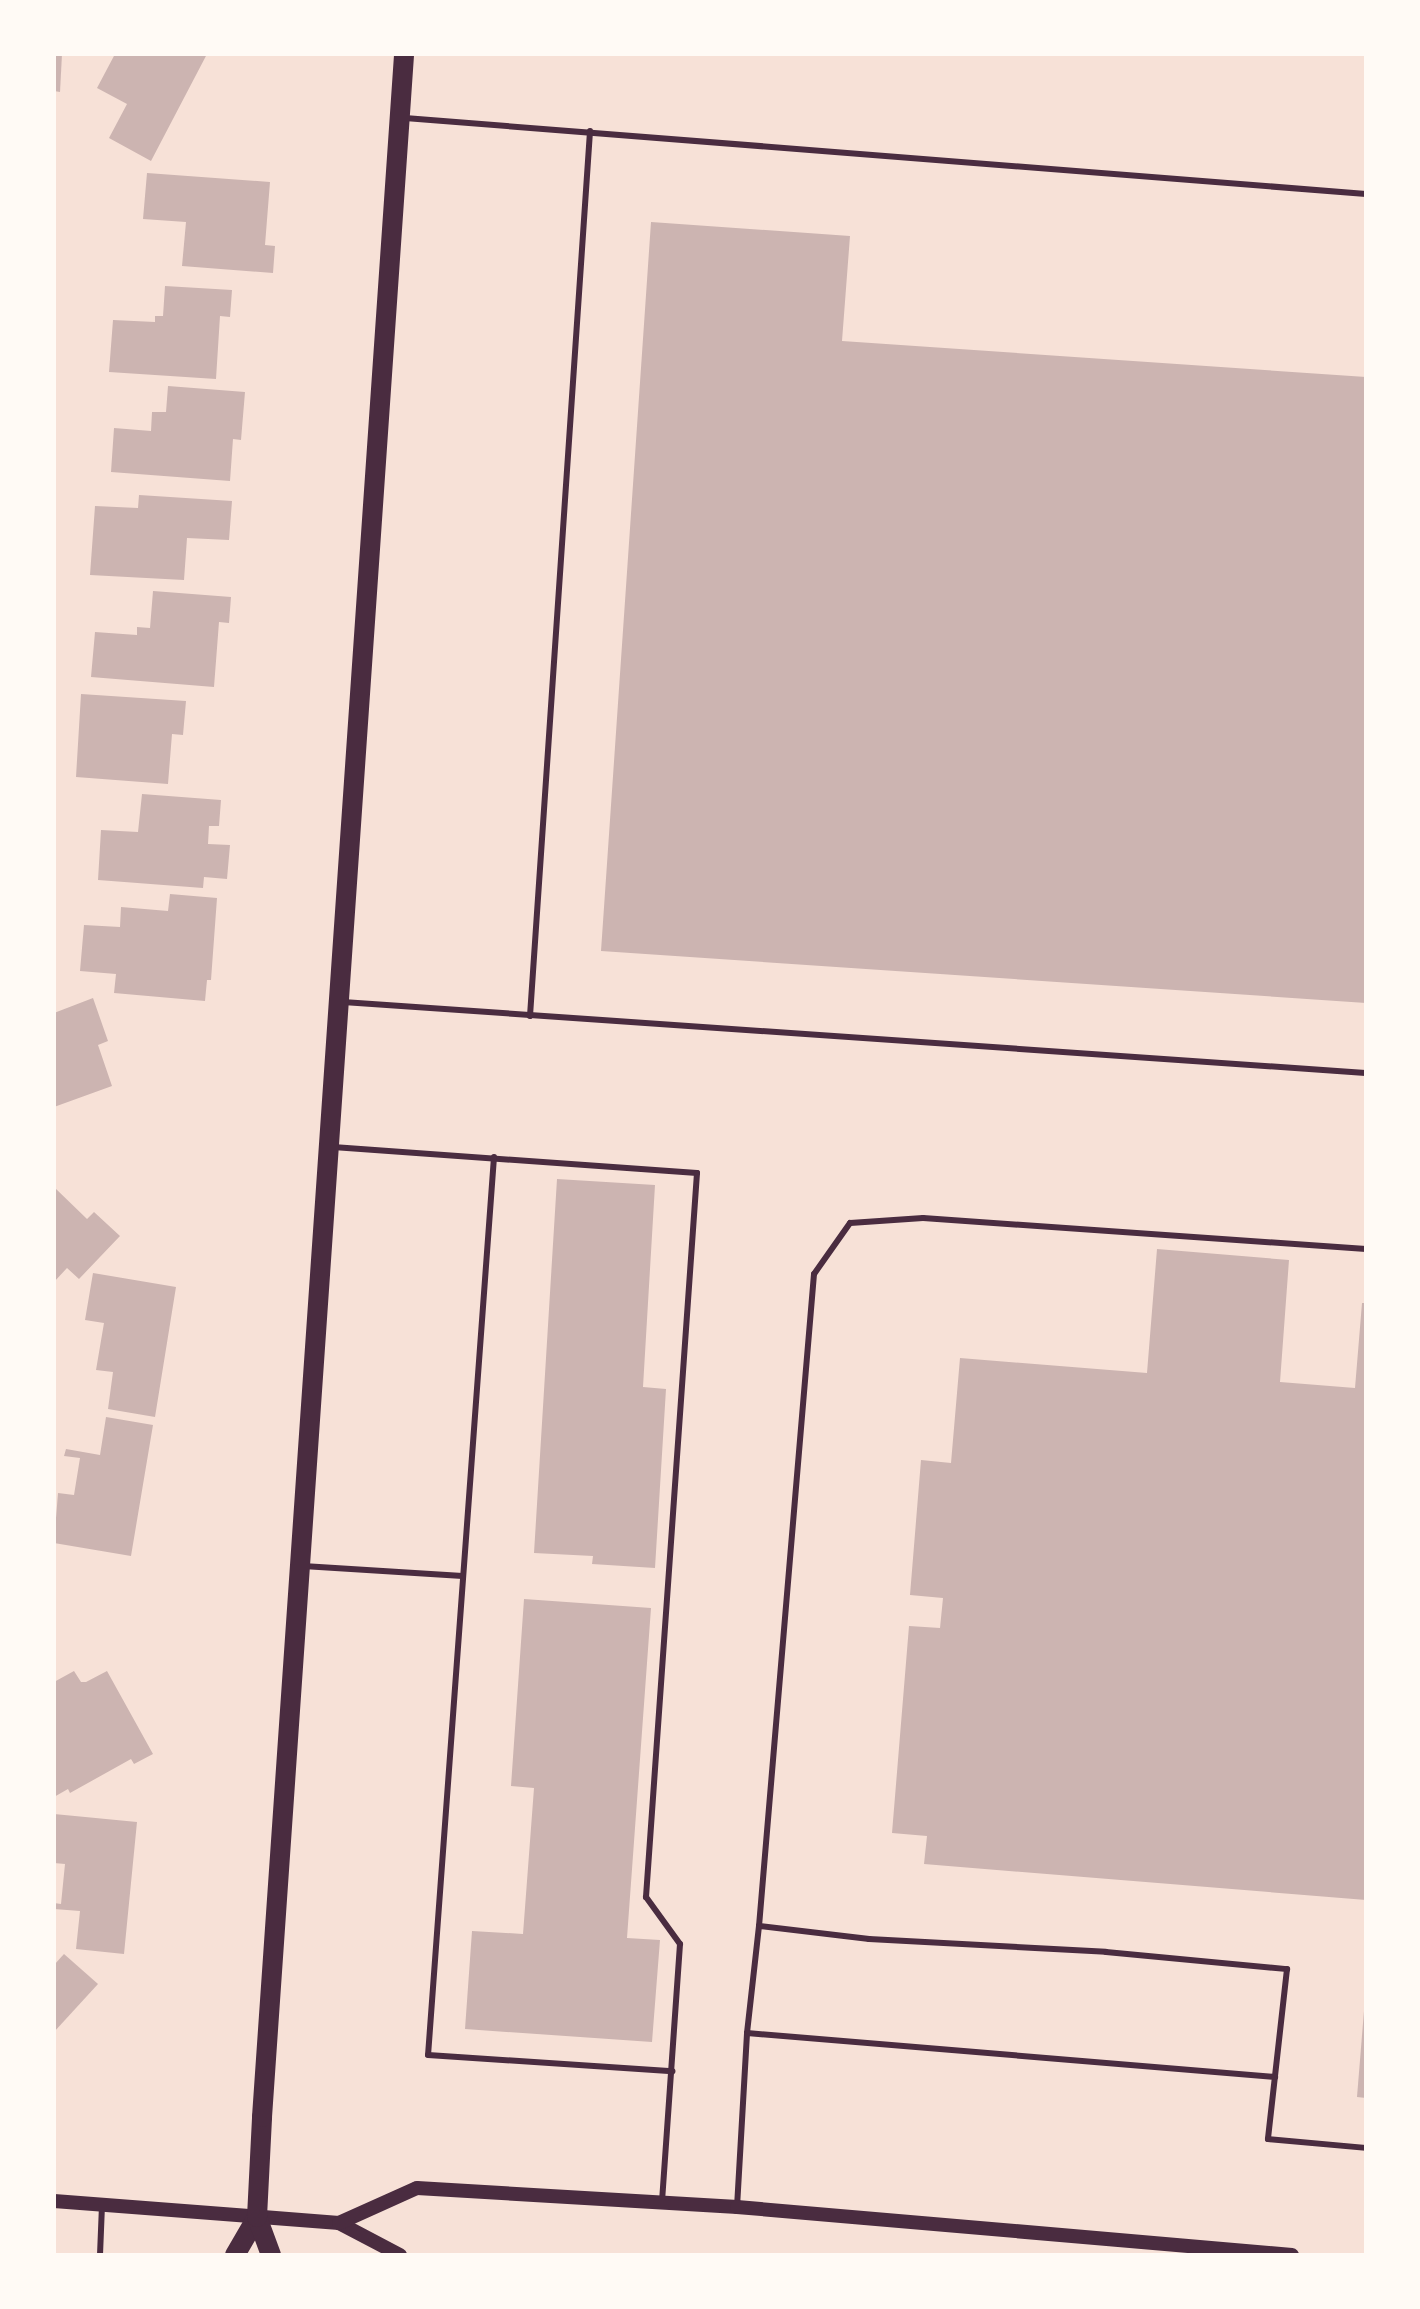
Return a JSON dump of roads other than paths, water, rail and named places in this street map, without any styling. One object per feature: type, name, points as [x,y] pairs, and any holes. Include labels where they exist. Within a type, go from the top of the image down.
[{"type":"main road","points":[[271,2255],[257,2217],[404,54]]},
{"type":"main road","points":[[235,2255],[257,2217]]},
{"type":"street","points":[[339,2223],[417,2188],[737,2207],[1292,2255]]},
{"type":"street","points":[[54,2201],[339,2223],[400,2255]]},
{"type":"street","points":[[1108,2255],[1114,2239]]},
{"type":"lane","points":[[398,117],[1366,194]]},
{"type":"lane","points":[[530,1016],[590,131]]},
{"type":"lane","points":[[339,1002],[1366,1073]]},
{"type":"lane","points":[[329,1146],[697,1173],[646,1897],[680,1944],[662,2203]]},
{"type":"lane","points":[[494,1157],[428,2055],[672,2071]]},
{"type":"lane","points":[[737,2207],[747,2033],[759,1926],[814,1274],[850,1223],[923,1218],[1366,1249]]},
{"type":"lane","points":[[299,1565],[463,1576]]},
{"type":"lane","points":[[759,1926],[869,1939],[1106,1952],[1287,1969],[1268,2139],[1366,2148]]},
{"type":"lane","points":[[747,2033],[1275,2077]]},
{"type":"lane","points":[[100,2255],[102,2205]]}]
